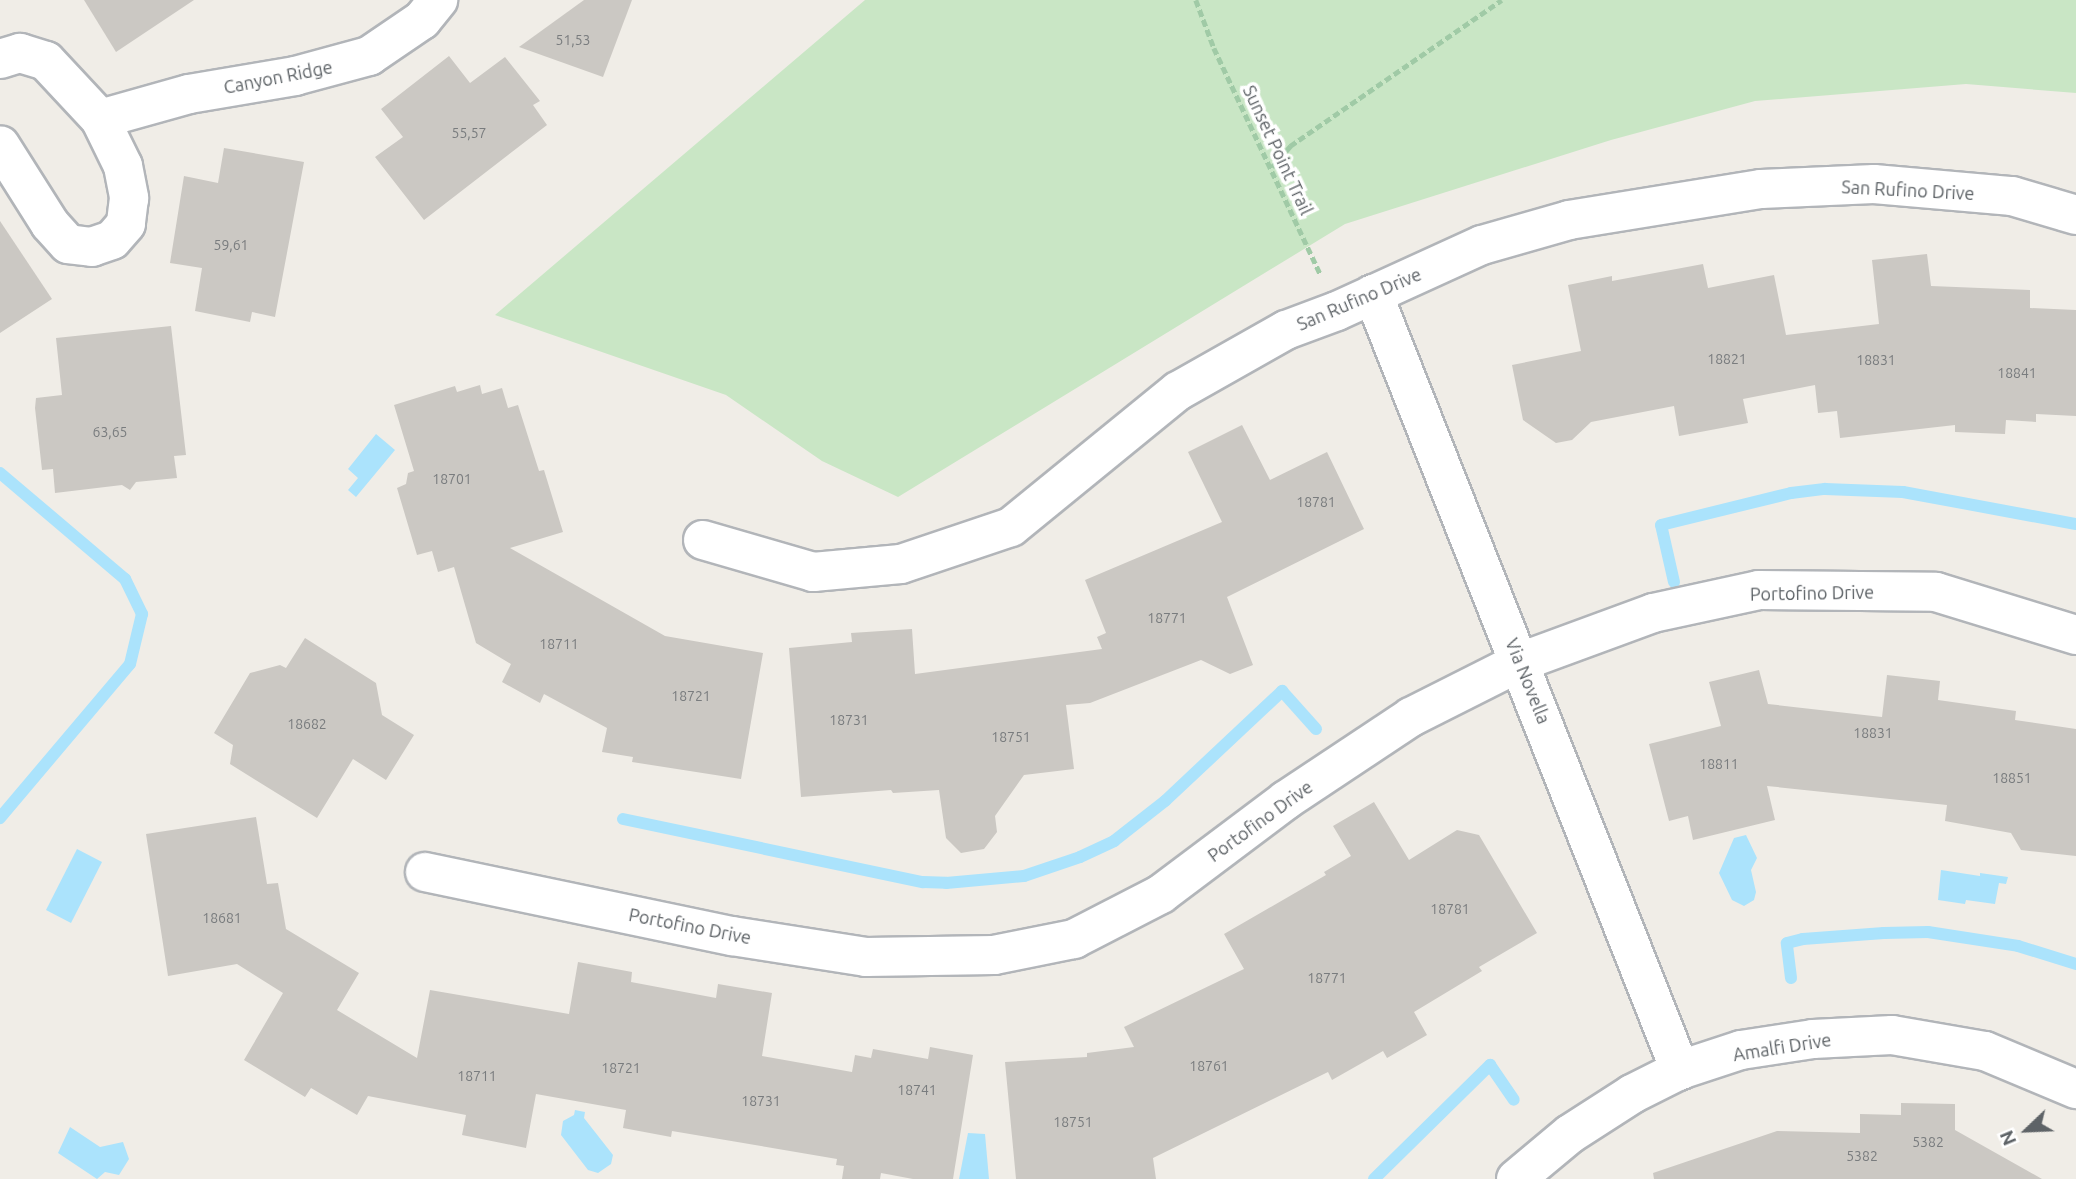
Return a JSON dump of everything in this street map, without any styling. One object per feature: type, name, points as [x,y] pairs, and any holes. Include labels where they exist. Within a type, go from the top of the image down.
[{"type":"street","name":"Canyon Ridge","points":[[100,120],[189,94],[295,76],[369,56],[422,20],[438,0]]},
{"type":"street","points":[[0,59],[20,54],[46,61],[100,120],[123,166],[129,198],[126,223],[112,240],[92,247],[68,244],[50,225],[0,145]]},
{"type":"street","name":"San Rufino Drive","points":[[703,540],[813,572],[901,564],[1011,527],[1178,391],[1286,330],[1337,311],[1482,245],[1569,220],[1761,189],[1874,184],[2012,196],[2076,215]]},
{"type":"street","name":"Via Novella","points":[[1373,295],[1680,1070]]},
{"type":"street","name":"Portofino Drive","points":[[425,872],[732,936],[866,957],[994,955],[1074,939],[1161,894],[1286,800],[1411,717],[1520,662],[1653,613],[1759,590],[1936,592],[2076,635]]},
{"type":"street","name":"Amalfi Drive","points":[[1516,1179],[1570,1133],[1632,1094],[1680,1070],[1741,1050],[1813,1040],[1892,1035],[1985,1051],[2076,1089]]},
{"type":"path","name":"Sunset Point Trail","points":[[1196,0],[1214,48],[1272,167],[1337,311]]},
{"type":"path","points":[[1272,167],[1290,146],[1502,0]]},
{"type":"green space","points":[[865,0],[2076,0],[2076,93],[1966,84],[1755,101],[1611,140],[1345,224],[898,497],[822,461],[726,395],[495,315]]},
{"type":"water","points":[[376,434],[395,450],[356,497],[348,490],[358,478],[348,469]]},
{"type":"water","points":[[1746,835],[1757,858],[1751,870],[1756,892],[1754,900],[1744,906],[1732,900],[1719,873],[1734,838]]},
{"type":"water","points":[[77,849],[102,862],[71,923],[46,910]]},
{"type":"water","points":[[1941,870],[2008,877],[2006,884],[1999,883],[1995,904],[1966,900],[1965,904],[1938,900]]},
{"type":"water","points":[[575,1110],[585,1112],[584,1118],[613,1155],[611,1164],[598,1173],[588,1170],[561,1135],[563,1121],[574,1115]]},
{"type":"water","points":[[70,1127],[100,1147],[123,1142],[129,1159],[119,1175],[105,1172],[97,1179],[58,1153]]},
{"type":"water","points":[[968,1133],[985,1134],[989,1179],[959,1179]]},
{"type":"building","points":[[84,0],[194,0],[116,52]]},
{"type":"building","points":[[584,0],[632,0],[603,77],[519,47]]},
{"type":"building","points":[[449,56],[470,83],[505,57],[540,101],[533,105],[547,125],[424,220],[375,157],[403,137],[381,109]]},
{"type":"building","points":[[224,148],[304,162],[275,317],[252,312],[250,322],[195,311],[202,268],[170,263],[184,176],[218,183]]},
{"type":"building","points":[[0,221],[52,299],[0,333]]},
{"type":"building","points":[[1927,254],[1931,286],[2030,290],[2030,308],[2076,310],[2076,416],[2036,414],[2036,422],[2006,420],[2005,434],[1955,432],[1955,425],[1840,438],[1837,411],[1818,413],[1815,385],[1743,399],[1748,423],[1679,436],[1674,406],[1591,422],[1572,440],[1556,443],[1523,420],[1512,365],[1581,351],[1568,285],[1612,276],[1612,281],[1703,264],[1708,288],[1774,275],[1786,335],[1879,324],[1872,260]]},
{"type":"building","points":[[171,326],[186,455],[174,456],[177,478],[136,482],[130,490],[122,485],[55,493],[53,469],[42,470],[35,408],[36,398],[62,395],[56,338]]},
{"type":"building","points":[[480,385],[482,394],[502,388],[508,408],[518,405],[539,471],[544,470],[563,532],[510,548],[665,636],[763,653],[741,779],[632,762],[633,757],[602,752],[607,728],[544,694],[540,703],[502,682],[511,664],[476,643],[454,567],[438,572],[432,551],[417,555],[397,488],[406,484],[408,473],[414,471],[394,405],[455,386],[457,392]]},
{"type":"building","points":[[1242,425],[1270,480],[1327,452],[1364,529],[1227,597],[1253,665],[1230,674],[1201,660],[1090,703],[1066,705],[1074,769],[1024,775],[995,816],[997,832],[984,849],[961,853],[946,838],[939,790],[893,793],[891,790],[801,797],[789,648],[852,642],[851,633],[912,629],[915,674],[1102,649],[1097,637],[1106,633],[1085,580],[1222,522],[1188,452]]},
{"type":"building","points":[[305,638],[376,683],[382,715],[414,735],[386,780],[353,759],[317,818],[230,764],[233,745],[214,733],[250,673],[280,665],[286,668]]},
{"type":"building","points":[[1759,670],[1768,704],[1882,717],[1887,675],[1940,681],[1938,700],[2016,711],[2015,720],[2076,729],[2076,856],[2021,850],[2011,833],[1945,821],[1947,805],[1767,786],[1775,820],[1693,840],[1688,816],[1669,821],[1649,744],[1721,726],[1709,682]]},
{"type":"building","points":[[1374,802],[1409,860],[1457,830],[1479,835],[1537,933],[1479,967],[1482,971],[1414,1012],[1427,1035],[1387,1058],[1383,1051],[1332,1080],[1328,1072],[1153,1158],[1156,1179],[1016,1179],[1005,1062],[1087,1057],[1087,1053],[1134,1047],[1124,1027],[1244,969],[1224,934],[1326,875],[1324,872],[1351,856],[1333,826]]},
{"type":"building","points":[[256,817],[267,884],[278,883],[286,929],[359,973],[337,1010],[417,1058],[430,990],[569,1014],[578,962],[632,972],[631,982],[716,998],[718,984],[772,993],[762,1056],[852,1072],[855,1055],[871,1058],[873,1049],[928,1059],[930,1047],[973,1055],[953,1179],[913,1179],[881,1173],[880,1179],[842,1179],[844,1166],[836,1165],[837,1159],[672,1131],[671,1137],[623,1128],[626,1110],[536,1094],[526,1148],[462,1135],[466,1115],[368,1096],[357,1115],[311,1088],[305,1097],[244,1060],[283,993],[237,964],[168,976],[146,834]]},
{"type":"building","points":[[1901,1103],[1955,1104],[1955,1130],[2042,1179],[1654,1179],[1653,1173],[1777,1131],[1860,1133],[1860,1114],[1901,1115]]},
{"type":"waterway","points":[[0,473],[125,579],[142,614],[130,664],[0,818]]},
{"type":"waterway","points":[[1674,582],[1661,525],[1791,493],[1825,489],[1903,492],[2076,524]]},
{"type":"waterway","points":[[623,819],[923,882],[946,883],[1024,876],[1080,857],[1114,841],[1165,801],[1282,691],[1316,729]]},
{"type":"waterway","points":[[1791,978],[1787,943],[1803,939],[1884,933],[1928,932],[2018,946],[2076,964]]},
{"type":"waterway","points":[[1374,1179],[1490,1065],[1514,1100]]}]
